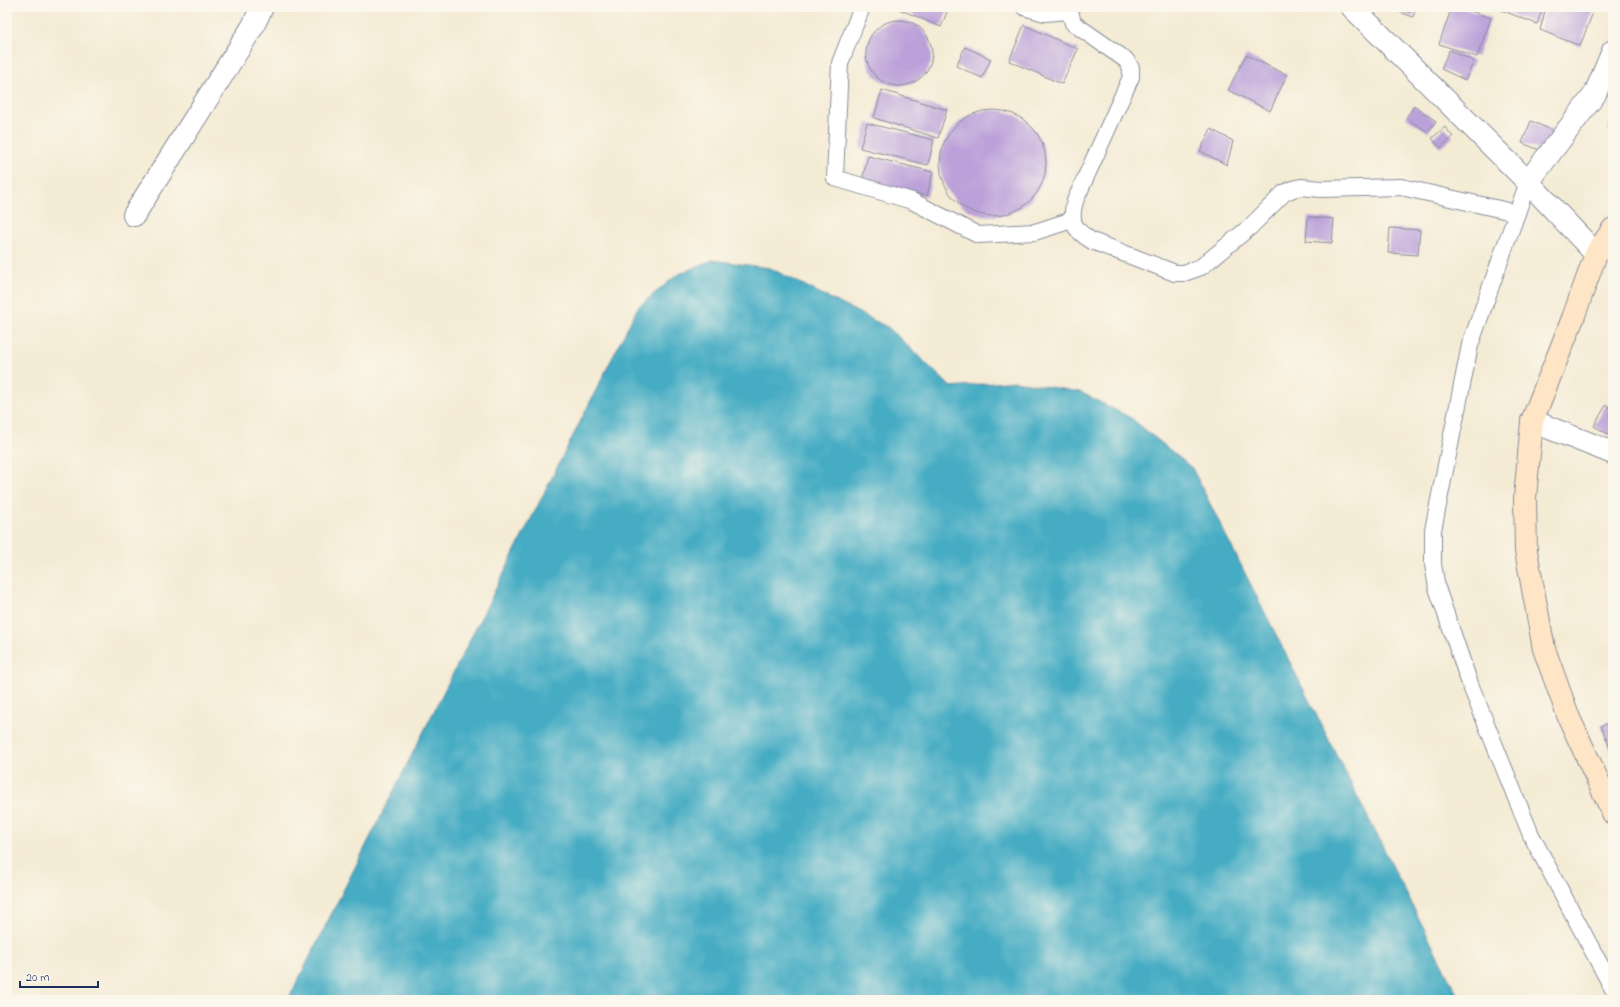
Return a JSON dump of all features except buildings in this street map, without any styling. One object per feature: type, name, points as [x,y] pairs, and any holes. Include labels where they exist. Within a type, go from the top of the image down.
[{"type":"street","points":[[134,215],[252,26],[262,7]]},
{"type":"street","points":[[1352,7],[1528,182],[1596,254]]},
{"type":"street","points":[[1528,182],[1595,94],[1613,51]]},
{"type":"street","points":[[1613,228],[1596,254],[1573,318],[1532,421],[1525,498],[1526,551],[1544,649],[1569,718],[1613,813]]},
{"type":"street","points":[[1532,421],[1613,453]]},
{"type":"lane","points":[[862,7],[840,63],[835,178],[912,201],[978,235],[1035,232],[1072,220]]},
{"type":"lane","points":[[1024,7],[1045,13],[1069,9],[1073,23],[1126,60],[1132,68],[1131,77],[1075,201],[1072,211],[1072,220],[1076,229],[1083,236],[1092,241],[1175,273],[1184,273],[1201,267],[1250,227],[1284,193],[1301,187],[1322,189],[1401,187],[1517,213]]},
{"type":"lane","points":[[1528,182],[1470,345],[1433,530],[1433,564],[1438,588],[1470,684],[1531,835],[1613,989]]},
{"type":"water","points":[[712,260],[770,268],[889,328],[951,387],[1015,381],[1080,392],[1131,418],[1192,468],[1460,1000],[288,1000],[638,307],[677,275]]}]
